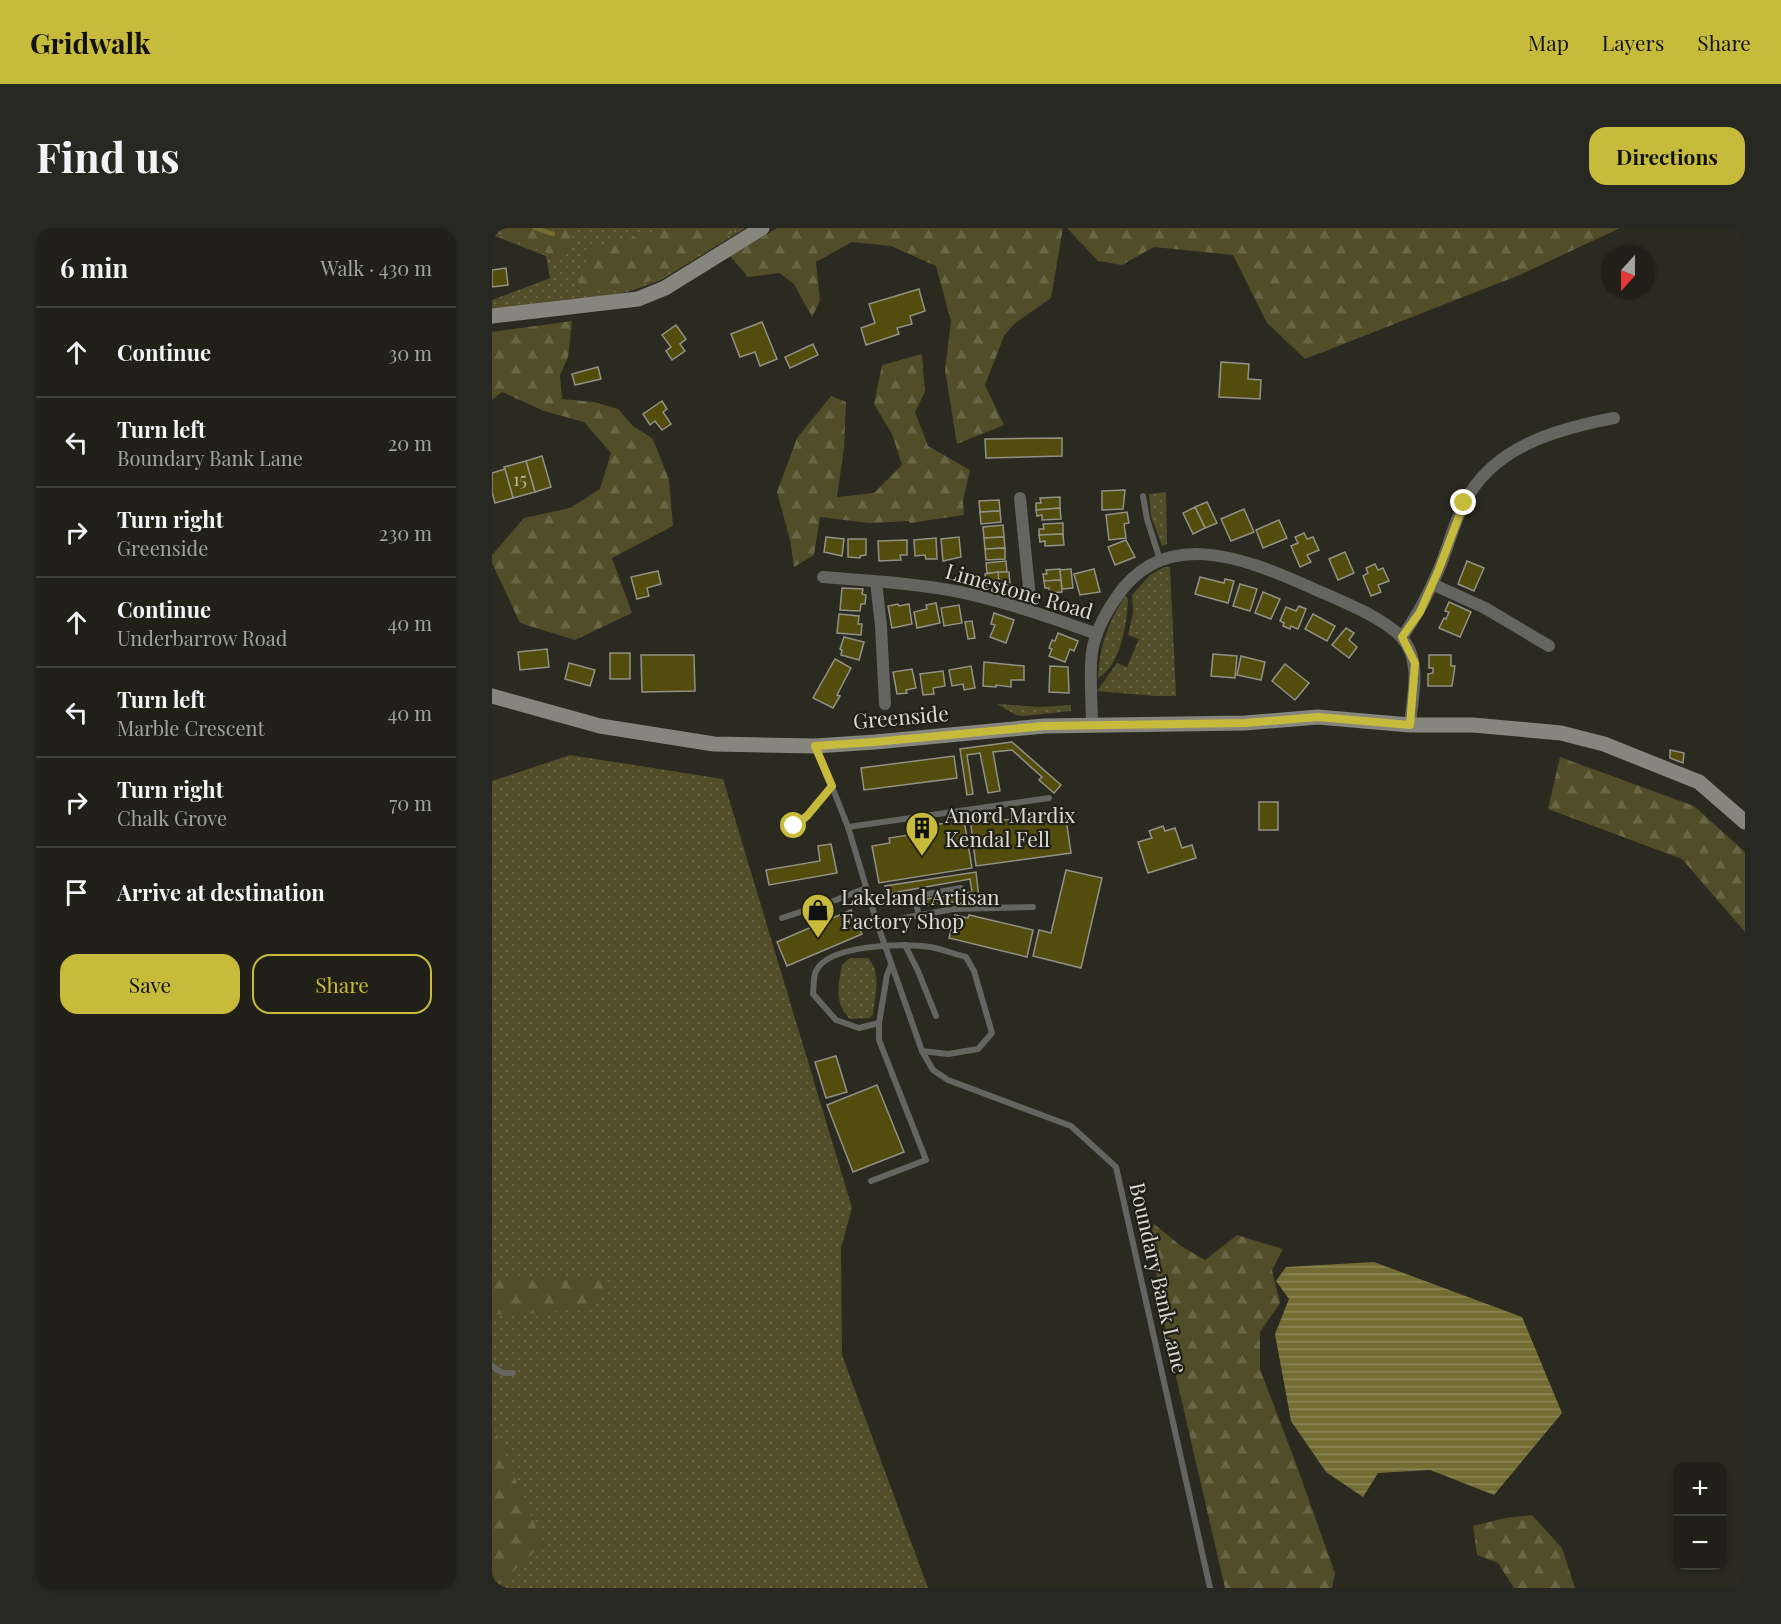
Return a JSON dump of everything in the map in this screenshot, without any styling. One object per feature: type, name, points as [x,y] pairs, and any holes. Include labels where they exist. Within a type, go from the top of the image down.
[{"type":"street","points":[[492,316],[638,299],[665,288],[762,228]]},
{"type":"street","points":[[1402,637],[1420,612],[1464,503],[1487,472],[1511,453],[1542,437],[1573,426],[1614,418]]},
{"type":"street","points":[[1020,498],[1030,598],[1027,610]]},
{"type":"street","points":[[1092,725],[1092,652],[1106,614],[1123,588],[1138,572],[1160,560],[1201,553],[1243,561],[1288,577],[1372,616],[1402,637],[1415,663],[1410,725]]},
{"type":"street","name":"Limestone Road","points":[[823,577],[961,592],[1027,610],[1097,634]]},
{"type":"street","points":[[876,582],[885,704]]},
{"type":"street","points":[[1432,584],[1485,608],[1549,646]]},
{"type":"street","name":"Greenside","points":[[492,696],[600,726],[714,744],[815,746],[1027,728],[1224,724],[1318,717],[1410,725],[1473,725],[1561,733],[1604,744],[1699,782],[1745,822]]},
{"type":"lane","points":[[1143,496],[1147,519],[1160,560]]},
{"type":"lane","name":"Boundary Bank Lane","points":[[815,746],[848,827],[877,923],[922,1051],[933,1070],[948,1080],[1071,1126],[1116,1167],[1210,1588]]},
{"type":"lane","points":[[794,826],[807,816],[832,786]]},
{"type":"lane","points":[[848,827],[1049,798]]},
{"type":"lane","points":[[782,918],[866,888]]},
{"type":"lane","points":[[919,916],[916,903],[922,895],[961,888]]},
{"type":"lane","points":[[877,923],[953,909],[1033,907]]},
{"type":"lane","points":[[905,945],[936,1016]]},
{"type":"lane","points":[[879,1023],[859,1028],[836,1020],[813,994],[816,971],[830,956],[857,949],[905,945],[930,947],[966,957],[974,972],[992,1034],[978,1049],[948,1054],[922,1051]]},
{"type":"lane","points":[[872,1181],[926,1160],[879,1040],[879,1023],[886,975],[891,964]]},
{"type":"lane","points":[[492,1366],[503,1373],[513,1373]]},
{"type":"green space","points":[[492,228],[746,228],[661,280],[634,290],[605,297],[492,309],[492,300],[550,278],[546,256],[492,235]]},
{"type":"green space","points":[[492,228],[568,228],[573,247],[563,259],[492,231]]},
{"type":"green space","points":[[670,228],[739,228],[672,270],[645,283],[619,290],[580,294],[578,281],[593,248]]},
{"type":"green space","points":[[777,228],[1063,228],[1051,298],[1014,324],[1004,336],[985,385],[1004,425],[957,444],[945,370],[951,321],[936,266],[891,246],[852,242],[816,262],[820,301],[812,317],[794,284],[779,273],[748,277],[730,256]]},
{"type":"green space","points":[[1067,228],[1620,228],[1522,274],[1305,359],[1267,323],[1233,255],[1154,247],[1122,265],[1098,261]]},
{"type":"green space","points":[[572,321],[568,357],[560,375],[562,399],[594,402],[618,409],[633,426],[653,439],[669,480],[673,526],[612,558],[632,613],[575,640],[520,623],[492,563],[492,555],[524,518],[570,508],[600,489],[611,453],[584,422],[544,411],[502,392],[492,400],[492,332]]},
{"type":"green space","points":[[922,354],[925,392],[915,412],[928,446],[970,470],[963,501],[964,515],[910,523],[909,521],[869,523],[820,517],[814,555],[794,567],[790,540],[777,492],[797,438],[831,396],[846,402],[844,448],[837,497],[874,493],[902,465],[892,434],[874,404],[882,365]]},
{"type":"green space","points":[[1166,492],[1167,544],[1162,546],[1151,516],[1149,494]]},
{"type":"green space","points":[[1164,567],[1170,567],[1176,696],[1097,691],[1117,663],[1127,667],[1139,639],[1128,635],[1133,613],[1132,595],[1150,575]]},
{"type":"green space","points":[[1125,596],[1128,599],[1121,643],[1112,664],[1098,678],[1106,635],[1113,616]]},
{"type":"green space","points":[[997,704],[1040,707],[1071,705],[1071,711],[1024,716],[1016,715]]},
{"type":"green space","points":[[570,755],[723,779],[852,1208],[841,1248],[842,1355],[928,1588],[492,1588],[492,781]]},
{"type":"green space","points":[[1560,757],[1694,806],[1745,852],[1745,932],[1682,859],[1548,809]]},
{"type":"green space","points":[[850,958],[868,958],[875,970],[876,992],[873,1014],[870,1018],[850,1019],[841,1007],[838,994],[842,965]]},
{"type":"green space","points":[[1154,1224],[1181,1246],[1205,1260],[1237,1235],[1283,1249],[1272,1270],[1280,1303],[1260,1332],[1260,1369],[1335,1573],[1332,1588],[1225,1588],[1166,1333],[1150,1236]]},
{"type":"green space","points":[[492,1279],[605,1279],[606,1292],[580,1309],[517,1315],[492,1314]]},
{"type":"green space","points":[[492,1423],[543,1544],[495,1588],[492,1588]]},
{"type":"green space","points":[[1532,1515],[1562,1548],[1575,1588],[1514,1588],[1498,1563],[1477,1555],[1473,1526],[1505,1518]]},
{"type":"shaded area","points":[[1374,1262],[1522,1317],[1562,1413],[1494,1495],[1430,1470],[1378,1473],[1363,1497],[1326,1472],[1291,1421],[1275,1334],[1289,1299],[1276,1281],[1286,1267]]},
{"type":"building","points":[[506,268],[508,285],[492,287],[492,270]]},
{"type":"building","points":[[919,289],[925,311],[910,316],[912,324],[897,328],[899,334],[866,345],[861,328],[875,323],[869,304]]},
{"type":"building","points":[[762,322],[777,359],[760,366],[755,352],[740,357],[731,334]]},
{"type":"building","points":[[676,325],[686,339],[680,344],[685,351],[672,360],[666,351],[671,347],[662,335]]},
{"type":"building","points":[[813,344],[818,355],[790,368],[785,357]]},
{"type":"building","points":[[1221,362],[1249,364],[1248,379],[1261,380],[1260,399],[1219,397]]},
{"type":"building","points":[[598,367],[601,379],[575,385],[572,374]]},
{"type":"building","points":[[662,401],[667,409],[663,412],[671,424],[662,430],[655,421],[650,425],[643,414]]},
{"type":"building","points":[[1062,438],[1062,456],[986,458],[985,439]]},
{"type":"building","points":[[542,456],[551,487],[535,492],[526,461]]},
{"type":"building","points":[[526,461],[535,492],[513,498],[504,467]]},
{"type":"building","points":[[505,469],[513,498],[495,503],[492,492],[492,473]]},
{"type":"building","points":[[1125,490],[1123,509],[1102,510],[1102,491]]},
{"type":"building","points":[[1060,497],[1060,508],[1036,510],[1036,503],[1041,503],[1040,498]]},
{"type":"building","points":[[999,500],[1000,511],[980,512],[979,501]]},
{"type":"building","points":[[1207,502],[1217,523],[1205,528],[1195,507]]},
{"type":"building","points":[[1195,507],[1205,528],[1193,534],[1183,513]]},
{"type":"building","points":[[1060,508],[1061,519],[1042,520],[1042,515],[1037,516],[1036,510]]},
{"type":"building","points":[[1244,509],[1254,532],[1231,541],[1221,519]]},
{"type":"building","points":[[1000,511],[1001,522],[981,524],[980,512]]},
{"type":"building","points":[[1127,512],[1129,523],[1124,524],[1126,538],[1109,540],[1106,515]]},
{"type":"building","points":[[1279,520],[1287,538],[1263,548],[1256,530]]},
{"type":"building","points":[[1063,523],[1063,534],[1039,535],[1039,529],[1044,529],[1043,524]]},
{"type":"building","points":[[1003,525],[1004,537],[984,538],[983,527]]},
{"type":"building","points":[[1304,533],[1307,539],[1313,537],[1319,550],[1307,555],[1311,562],[1300,567],[1291,546],[1298,543],[1295,537]]},
{"type":"building","points":[[1063,534],[1064,545],[1045,546],[1045,541],[1040,542],[1039,535]]},
{"type":"building","points":[[826,537],[844,539],[842,556],[824,552]]},
{"type":"building","points":[[959,537],[961,557],[943,561],[941,539]]},
{"type":"building","points":[[1004,537],[1005,548],[985,549],[984,538]]},
{"type":"building","points":[[936,538],[937,559],[926,559],[925,555],[915,556],[914,540]]},
{"type":"building","points":[[848,539],[866,539],[866,555],[860,558],[848,557]]},
{"type":"building","points":[[907,540],[907,555],[900,555],[901,560],[879,561],[878,541]]},
{"type":"building","points":[[1126,540],[1135,557],[1115,565],[1108,547]]},
{"type":"building","points":[[1005,548],[1005,559],[986,560],[985,549]]},
{"type":"building","points":[[1345,552],[1354,573],[1338,580],[1329,559]]},
{"type":"building","points":[[1006,561],[1007,572],[987,573],[986,563]]},
{"type":"building","points":[[1467,561],[1484,568],[1474,591],[1458,584]]},
{"type":"building","points":[[1375,564],[1378,570],[1383,568],[1389,581],[1378,585],[1381,592],[1371,596],[1363,576],[1368,573],[1366,568]]},
{"type":"building","points":[[1060,569],[1061,580],[1044,581],[1043,574],[1047,574],[1046,570]]},
{"type":"building","points":[[1071,569],[1073,588],[1062,589],[1060,570]]},
{"type":"building","points":[[1094,569],[1100,592],[1080,595],[1074,574]]},
{"type":"building","points":[[658,571],[661,584],[647,588],[649,596],[637,599],[631,577]]},
{"type":"building","points":[[998,572],[1009,572],[1010,585],[999,586]]},
{"type":"building","points":[[998,572],[999,586],[986,587],[985,574]]},
{"type":"building","points":[[1200,577],[1224,583],[1225,579],[1234,581],[1228,603],[1195,594]]},
{"type":"building","points":[[1061,580],[1062,592],[1049,593],[1049,588],[1045,588],[1044,581]]},
{"type":"building","points":[[1240,584],[1257,589],[1250,611],[1233,606]]},
{"type":"building","points":[[842,588],[863,589],[862,594],[866,595],[865,604],[861,604],[860,611],[840,610]]},
{"type":"building","points":[[1263,592],[1280,599],[1271,619],[1255,613]]},
{"type":"building","points":[[1449,602],[1471,612],[1460,637],[1439,628],[1449,612],[1445,611]]},
{"type":"building","points":[[936,603],[940,623],[917,628],[914,612],[927,609],[926,605]]},
{"type":"building","points":[[898,604],[899,606],[909,604],[912,624],[892,628],[888,606]]},
{"type":"building","points":[[959,605],[962,623],[944,626],[941,608]]},
{"type":"building","points":[[1299,606],[1306,609],[1298,629],[1283,626],[1284,623],[1280,621],[1286,607],[1296,611]]},
{"type":"building","points":[[994,613],[1014,620],[1006,643],[990,637],[995,625],[991,624]]},
{"type":"building","points":[[839,614],[859,616],[858,624],[862,624],[861,635],[837,633]]},
{"type":"building","points":[[1313,614],[1335,626],[1327,641],[1305,629]]},
{"type":"building","points":[[972,621],[975,638],[968,639],[965,622]]},
{"type":"building","points":[[1346,628],[1354,633],[1349,640],[1357,647],[1349,658],[1332,645]]},
{"type":"building","points":[[1058,633],[1078,641],[1074,651],[1070,649],[1065,662],[1049,656],[1052,640],[1055,641]]},
{"type":"building","points":[[844,637],[864,642],[859,660],[841,655],[842,650],[840,649]]},
{"type":"building","points":[[547,649],[549,667],[520,670],[518,652]]},
{"type":"building","points":[[610,653],[630,653],[630,679],[610,679]]},
{"type":"building","points":[[1213,654],[1237,656],[1235,678],[1211,676]]},
{"type":"building","points":[[641,655],[694,655],[695,691],[642,692]]},
{"type":"building","points":[[1429,655],[1451,655],[1451,666],[1455,666],[1452,686],[1428,686],[1428,674],[1433,673],[1433,668],[1429,668]]},
{"type":"building","points":[[1241,656],[1265,662],[1261,680],[1237,675]]},
{"type":"building","points":[[835,659],[851,668],[833,708],[813,698]]},
{"type":"building","points":[[984,662],[1024,666],[1024,680],[1011,680],[1011,687],[983,686]]},
{"type":"building","points":[[569,663],[595,670],[590,686],[565,679]]},
{"type":"building","points":[[1285,664],[1309,683],[1295,700],[1272,681]]},
{"type":"building","points":[[971,666],[975,688],[964,690],[963,684],[952,686],[949,670]]},
{"type":"building","points":[[1050,666],[1068,667],[1069,693],[1049,692]]},
{"type":"building","points":[[912,669],[916,688],[906,690],[907,693],[897,694],[893,672]]},
{"type":"building","points":[[943,671],[945,686],[933,688],[934,694],[923,695],[920,674]]},
{"type":"building","points":[[1012,742],[1061,785],[1054,793],[1039,780],[1042,777],[1012,750],[993,752],[1000,791],[988,793],[980,753],[967,755],[973,794],[967,795],[960,749]]},
{"type":"building","points":[[1670,750],[1684,753],[1683,763],[1670,758]]},
{"type":"building","points":[[954,756],[957,778],[864,790],[861,768]]},
{"type":"building","points":[[1259,802],[1278,802],[1278,830],[1259,830]]},
{"type":"building","points":[[1065,812],[1071,853],[976,866],[970,818],[998,815],[998,821]]},
{"type":"building","name":"Anord Mardix Kendal Fell","points":[[964,820],[972,868],[879,883],[872,846],[890,843],[889,838],[934,831],[933,825]]},
{"type":"building","points":[[1163,826],[1165,831],[1175,828],[1182,848],[1192,845],[1196,858],[1148,873],[1138,842],[1152,838],[1149,831]]},
{"type":"building","points":[[831,844],[837,873],[769,885],[766,870],[820,861],[818,846]]},
{"type":"building","points":[[1066,870],[1102,878],[1081,968],[1033,956],[1039,930],[1051,933]]},
{"type":"building","points":[[976,872],[979,898],[927,906],[926,899],[972,892],[970,879],[886,894],[885,886]]},
{"type":"building","points":[[851,910],[862,934],[787,966],[777,942]]},
{"type":"building","points":[[955,915],[968,918],[969,915],[1033,930],[1027,957],[949,938]]},
{"type":"building","points":[[836,1056],[847,1092],[826,1098],[815,1062]]},
{"type":"building","points":[[877,1085],[904,1152],[853,1172],[827,1105]]},
{"type":"waterway","points":[[535,228],[553,234]]},
{"type":"place","name":"Anord Mardix Kendal Fell","points":[[922,857]]},
{"type":"place","name":"Lakeland Artisan Factory Shop","points":[[818,939]]},
{"type":"route","points":[[794,826],[807,816],[832,786],[815,746],[1044,726],[1172,726],[1318,717],[1410,725],[1415,663],[1402,637],[1420,612],[1464,503]]}]
